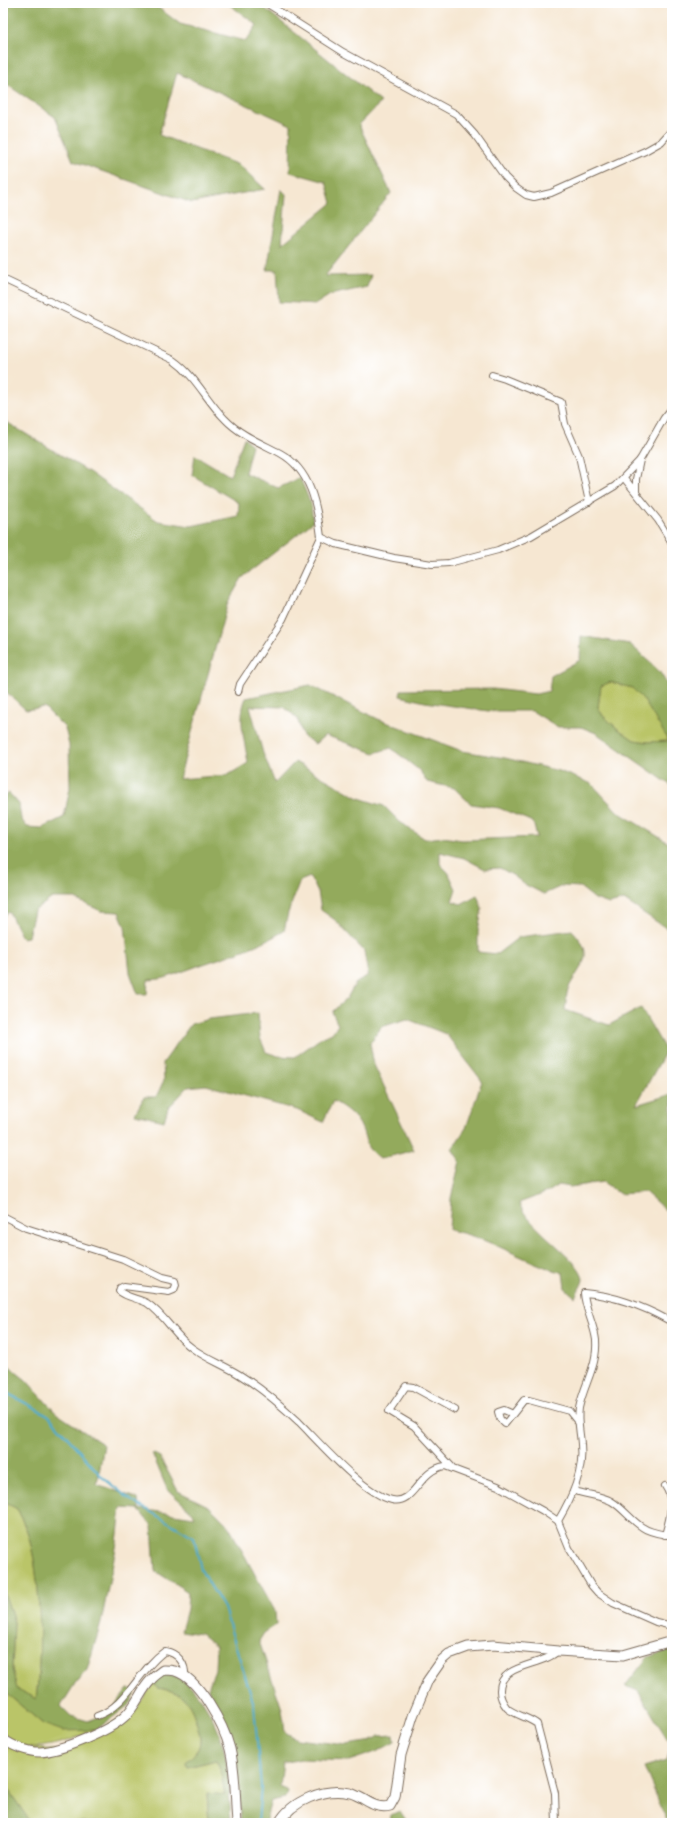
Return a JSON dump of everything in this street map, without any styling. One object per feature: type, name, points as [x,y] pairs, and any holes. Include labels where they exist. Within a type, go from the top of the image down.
[{"type":"street","points":[[266,3],[343,52],[456,114],[475,135],[505,177],[526,195],[534,197],[546,194],[638,154],[661,142],[672,130]]},
{"type":"street","points":[[3,279],[173,360],[192,375],[226,420],[235,428],[281,454],[302,471],[309,483],[322,537],[283,619],[240,684],[238,692]]},
{"type":"street","points":[[492,376],[505,379],[561,402],[565,424],[579,456],[589,502]]},
{"type":"street","points":[[322,537],[336,544],[394,558],[432,564],[449,563],[498,550],[531,536],[615,486],[640,460],[664,418],[672,408]]},
{"type":"street","points":[[636,492],[636,479],[640,460]]},
{"type":"street","points":[[624,478],[658,520],[672,543]]},
{"type":"street","points":[[3,1216],[26,1228],[123,1259],[162,1278],[175,1281],[176,1286],[174,1290],[169,1292],[124,1286],[120,1288],[119,1291],[147,1303],[157,1311],[178,1336],[192,1348],[240,1375],[271,1397],[299,1422],[337,1462],[371,1489],[393,1500],[405,1499],[429,1472],[436,1467],[445,1466],[498,1486],[558,1521],[569,1548],[591,1585],[598,1593],[614,1603],[656,1622],[672,1626]]},
{"type":"street","points":[[558,1521],[575,1491],[581,1458],[581,1443],[577,1421],[582,1398],[594,1367],[596,1351],[596,1339],[586,1310],[584,1293],[606,1296],[650,1310],[668,1320]]},
{"type":"street","points":[[453,1468],[414,1426],[389,1411],[406,1386],[424,1392],[455,1410]]},
{"type":"street","points":[[513,1414],[524,1400],[529,1400],[568,1411],[577,1421]]},
{"type":"street","points":[[575,1491],[589,1496],[601,1497],[612,1502],[642,1527],[669,1535],[671,1509],[670,1493],[665,1486]]},
{"type":"street","points":[[279,1823],[285,1813],[294,1806],[314,1796],[326,1793],[349,1793],[374,1806],[382,1808],[390,1806],[395,1798],[401,1755],[413,1716],[428,1680],[442,1660],[458,1649],[480,1645],[558,1652],[622,1655],[672,1641]]},
{"type":"street","points":[[97,1716],[105,1713],[117,1704],[156,1658],[165,1651],[181,1659],[186,1670],[185,1676]]},
{"type":"street","points":[[556,1823],[555,1793],[537,1724],[531,1718],[508,1708],[502,1701],[500,1684],[512,1670],[542,1662],[558,1652]]},
{"type":"street","points":[[3,1739],[28,1750],[40,1752],[80,1740],[115,1725],[134,1706],[150,1680],[163,1670],[174,1671],[185,1676],[191,1681],[206,1700],[226,1736],[233,1763],[237,1823]]},
{"type":"green space","points":[[3,3],[152,3],[180,24],[246,41],[257,25],[227,3],[258,3],[381,102],[359,125],[391,193],[325,276],[371,275],[367,287],[330,295],[316,304],[279,302],[277,270],[267,270],[281,189],[286,194],[282,244],[332,203],[326,182],[290,172],[291,125],[177,73],[159,135],[239,165],[265,189],[192,203],[73,161],[55,117],[3,82]]},
{"type":"green space","points":[[3,420],[89,472],[158,521],[191,526],[238,516],[239,503],[192,475],[195,455],[230,476],[244,438],[252,445],[245,473],[278,488],[300,478],[311,504],[313,522],[242,578],[228,602],[179,779],[228,775],[248,763],[242,722],[243,706],[246,698],[310,685],[378,719],[462,751],[505,758],[559,771],[592,784],[618,812],[672,845],[672,932],[624,900],[609,904],[595,899],[580,887],[562,886],[544,894],[524,884],[500,868],[485,869],[464,858],[440,852],[440,864],[448,872],[456,889],[452,901],[461,904],[477,895],[482,908],[478,931],[478,952],[497,954],[519,937],[572,930],[580,939],[584,947],[585,954],[582,966],[568,989],[565,1010],[609,1025],[641,1008],[666,1051],[636,1105],[672,1094],[672,1216],[645,1192],[620,1194],[603,1182],[570,1187],[559,1185],[548,1192],[519,1203],[524,1213],[543,1234],[566,1254],[581,1272],[583,1280],[575,1297],[565,1288],[563,1273],[534,1263],[478,1238],[449,1230],[451,1198],[460,1161],[452,1149],[466,1128],[482,1081],[446,1034],[407,1019],[381,1027],[370,1043],[374,1065],[414,1150],[380,1159],[367,1146],[360,1124],[354,1116],[333,1101],[323,1122],[297,1110],[206,1085],[188,1087],[168,1108],[164,1121],[135,1114],[144,1097],[156,1097],[164,1080],[163,1063],[191,1024],[209,1019],[258,1013],[260,1038],[266,1052],[278,1056],[295,1057],[321,1038],[332,1033],[338,1025],[332,1012],[347,998],[355,984],[368,975],[364,951],[335,920],[321,910],[318,892],[310,877],[300,881],[288,913],[284,931],[272,938],[235,953],[167,977],[148,980],[147,994],[138,994],[130,973],[125,926],[119,912],[101,911],[73,898],[52,898],[34,911],[28,937],[22,938],[9,912],[3,917],[3,797],[9,793],[19,804],[21,819],[27,827],[42,828],[64,817],[70,788],[69,745],[65,728],[44,707],[26,710],[3,689]],"holes":[[[250,706],[284,707],[297,718],[303,736],[315,744],[325,735],[374,753],[391,748],[420,771],[427,782],[454,788],[471,804],[499,808],[533,822],[537,837],[462,840],[443,837],[425,839],[400,822],[384,806],[359,798],[295,762],[275,783],[263,753]]]},
{"type":"green space","points":[[581,636],[630,644],[660,672],[672,693],[672,786],[596,733],[581,727],[558,727],[532,711],[488,711],[425,702],[400,696],[401,690],[493,689],[536,694],[549,691],[551,676],[580,660]],"holes":[[[611,682],[632,688],[643,699],[669,741],[647,742],[634,740],[603,716],[598,707],[601,686]]]},
{"type":"green space","points":[[611,682],[632,688],[643,699],[670,741],[647,742],[634,740],[603,716],[598,707],[601,685]]},
{"type":"green space","points":[[3,1362],[26,1380],[56,1413],[104,1445],[97,1484],[138,1499],[139,1509],[195,1517],[193,1513],[167,1489],[152,1453],[160,1457],[178,1491],[210,1507],[228,1525],[275,1611],[276,1625],[264,1633],[259,1641],[282,1709],[285,1732],[297,1739],[346,1745],[367,1742],[379,1736],[394,1735],[395,1742],[376,1752],[349,1761],[301,1759],[283,1763],[280,1786],[287,1791],[285,1798],[271,1801],[265,1823],[241,1823],[236,1755],[231,1735],[211,1698],[208,1688],[215,1669],[216,1646],[201,1634],[181,1631],[187,1609],[188,1592],[155,1571],[152,1526],[138,1509],[121,1508],[117,1543],[101,1623],[87,1670],[76,1682],[61,1706],[71,1716],[88,1721],[109,1713],[128,1689],[135,1690],[135,1695],[130,1704],[96,1730],[63,1731],[43,1724],[6,1693],[3,1695],[3,1589],[14,1622],[12,1669],[17,1689],[36,1699],[40,1633],[37,1583],[34,1559],[29,1538],[18,1510],[3,1502]]},
{"type":"green space","points":[[3,1502],[17,1509],[29,1538],[34,1559],[40,1633],[36,1699],[17,1690],[12,1669],[14,1622],[3,1589]]},
{"type":"green space","points":[[672,1649],[672,1823],[668,1823],[644,1767],[667,1760],[671,1745],[638,1691],[625,1686],[648,1657]]},
{"type":"green space","points":[[167,1674],[177,1677],[194,1690],[201,1699],[218,1729],[226,1758],[231,1823],[209,1823],[207,1793],[225,1795],[221,1772],[216,1760],[188,1767],[186,1762],[195,1753],[200,1745],[199,1732],[193,1713],[183,1697],[172,1691],[157,1688],[154,1683],[160,1676]]},
{"type":"green space","points":[[154,1683],[157,1688],[172,1691],[183,1697],[193,1713],[199,1732],[200,1745],[193,1756],[186,1762],[188,1767],[216,1760],[221,1772],[225,1796],[207,1794],[209,1823],[31,1823],[9,1791],[3,1772],[3,1743],[61,1751],[134,1711]]},
{"type":"green space","points":[[6,1693],[43,1724],[96,1730],[73,1739],[47,1746],[34,1747],[22,1745],[11,1740],[3,1731],[3,1695]]},
{"type":"green space","points":[[3,1772],[9,1791],[31,1823],[3,1823]]},
{"type":"green space","points":[[400,1811],[408,1823],[389,1823],[390,1816]]},
{"type":"waterway","points":[[3,1391],[48,1415],[102,1477],[132,1501],[194,1537],[201,1570],[224,1608],[254,1705],[261,1787],[258,1823]]}]
